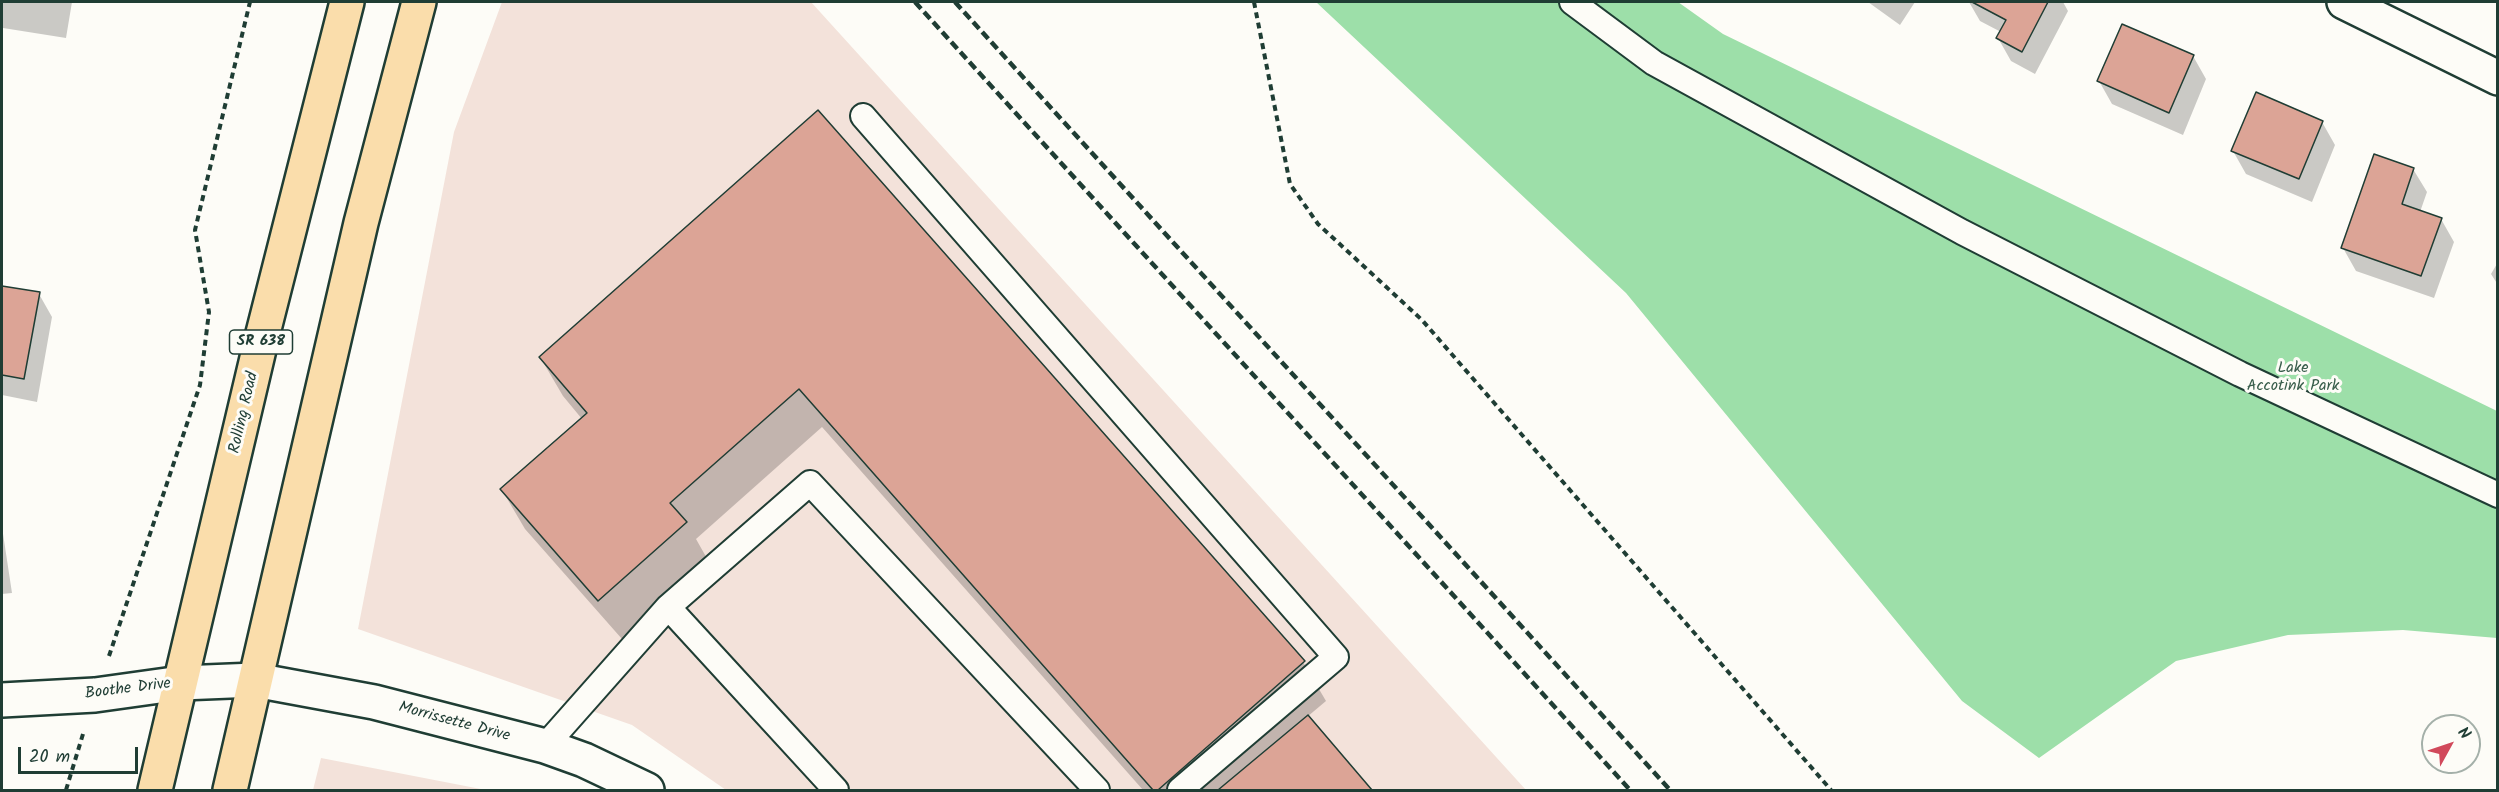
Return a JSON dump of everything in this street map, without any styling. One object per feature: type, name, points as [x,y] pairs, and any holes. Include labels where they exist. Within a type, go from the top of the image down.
[{"type":"main road","name":"Rolling Road","points":[[155,790],[261,341],[347,2]]},
{"type":"main road","points":[[230,790],[361,223],[419,2]]},
{"type":"street","points":[[2344,2],[2498,78]]},
{"type":"street","name":"Boothe Drive","points":[[2,700],[95,695],[181,683],[255,680]]},
{"type":"street","name":"Morrissette Drive","points":[[255,680],[374,702],[545,747],[584,760],[647,790]]},
{"type":"lane","points":[[1572,2],[1654,63],[1962,232],[2240,374],[2498,495]]},
{"type":"lane","points":[[864,116],[1336,657],[1180,790]]},
{"type":"lane","points":[[545,747],[668,607],[810,483],[1097,790]]},
{"type":"lane","points":[[668,607],[836,790]]},
{"type":"path","points":[[66,790],[95,695],[200,385],[208,312],[195,230],[250,2]]},
{"type":"path","points":[[1254,2],[1290,184],[1318,224],[1422,320],[1831,790]]},
{"type":"shaded area","points":[[502,2],[811,2],[1526,790],[726,790],[632,725],[358,629],[454,132]]},
{"type":"shaded area","points":[[321,758],[486,790],[313,790]]},
{"type":"green space","name":"Lake Accotink Park","points":[[1316,2],[1678,2],[1723,34],[2497,411],[2497,638],[2403,630],[2288,635],[2176,661],[2039,758],[1962,701],[1626,293]]},
{"type":"building","points":[[1972,2],[2048,2],[2022,52],[1996,38],[2006,20]]},
{"type":"building","points":[[2122,24],[2194,55],[2169,113],[2097,81]]},
{"type":"building","points":[[2256,92],[2323,121],[2299,179],[2231,151]]},
{"type":"building","points":[[818,110],[1305,661],[1158,790],[1153,790],[799,389],[670,503],[687,522],[598,601],[500,489],[587,413],[539,357]]},
{"type":"building","points":[[2374,154],[2414,168],[2402,204],[2442,218],[2421,276],[2341,248]]},
{"type":"building","points":[[2,286],[40,292],[24,379],[2,375]]},
{"type":"building","points":[[1308,715],[1372,790],[1218,790]]},
{"type":"railway","points":[[915,2],[1630,790]]},
{"type":"railway","points":[[955,2],[1670,790]]}]
